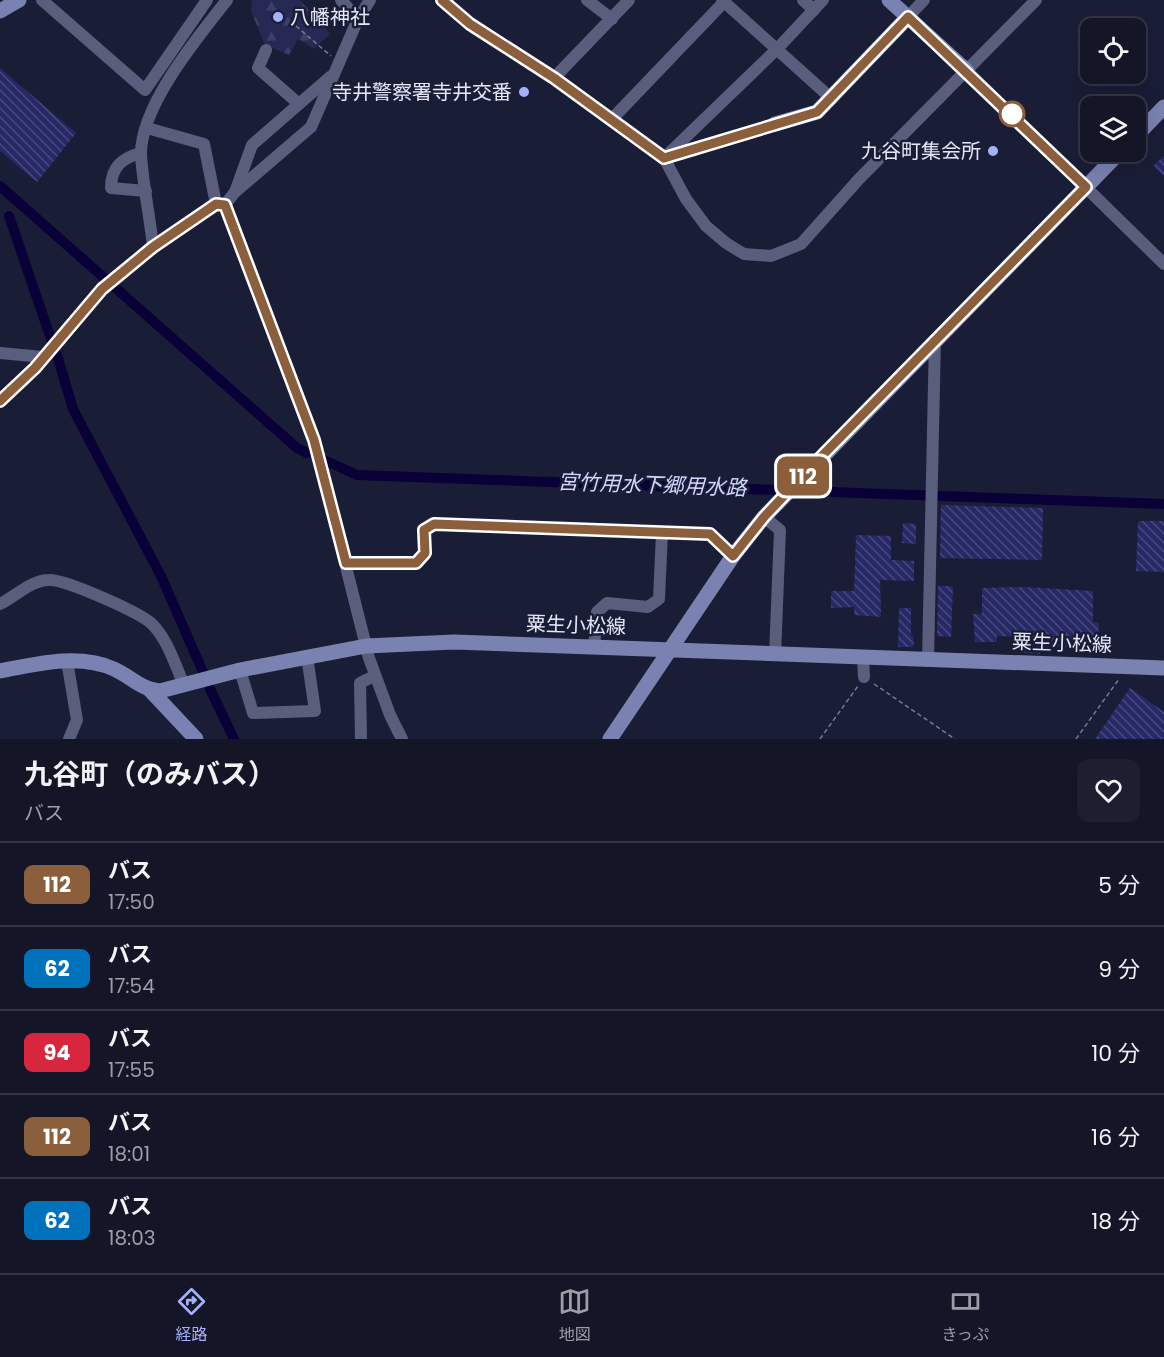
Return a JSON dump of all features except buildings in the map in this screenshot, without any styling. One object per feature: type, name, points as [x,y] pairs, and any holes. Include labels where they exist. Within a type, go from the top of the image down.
[{"type":"main road","points":[[0,11],[19,0]]},
{"type":"main road","points":[[889,0],[967,70]]},
{"type":"main road","points":[[776,124],[817,112],[832,99],[908,17]]},
{"type":"main road","points":[[1146,125],[1164,106]]},
{"type":"main road","points":[[609,739],[733,556],[764,517],[935,339],[1110,162]]},
{"type":"main road","name":"粟生小松線","points":[[150,690],[184,686],[240,670],[366,646],[454,642],[1164,668]]},
{"type":"main road","points":[[0,671],[39,663],[67,661],[94,662],[115,669],[150,690],[196,739]]},
{"type":"street","points":[[42,0],[145,90],[207,0]]},
{"type":"street","points":[[153,247],[141,153],[147,128],[170,75],[227,0]]},
{"type":"street","points":[[341,0],[358,19]]},
{"type":"street","points":[[0,401],[43,357],[102,289],[153,247],[220,204],[311,127],[358,19],[370,0]]},
{"type":"street","points":[[442,0],[470,24],[554,78],[664,158],[686,199],[706,226],[744,254],[771,256],[801,244],[859,179],[1036,0]]},
{"type":"street","points":[[587,0],[612,19]]},
{"type":"street","points":[[554,78],[629,0]]},
{"type":"street","points":[[804,0],[814,10]]},
{"type":"street","points":[[664,158],[823,0]]},
{"type":"street","points":[[908,17],[924,0]]},
{"type":"street","points":[[611,120],[723,1],[832,99]]},
{"type":"street","points":[[266,50],[258,68],[299,104]]},
{"type":"street","points":[[234,193],[252,145],[336,68]]},
{"type":"street","points":[[967,70],[1164,264]]},
{"type":"street","points":[[664,158],[776,124]]},
{"type":"street","points":[[147,128],[204,144],[220,204],[314,440],[374,676],[402,739]]},
{"type":"street","points":[[141,153],[126,157],[111,175],[111,188],[146,191]]},
{"type":"street","points":[[928,660],[935,339]]},
{"type":"street","points":[[0,353],[43,357]]},
{"type":"street","points":[[764,517],[780,530],[775,655]]},
{"type":"street","points":[[346,563],[416,563],[425,553],[424,530],[434,524],[710,534],[733,556]]},
{"type":"street","points":[[594,647],[597,612],[607,603],[648,607],[659,599],[662,533]]},
{"type":"street","points":[[0,604],[19,595],[32,583],[50,580],[65,582],[110,602],[150,622],[163,638],[184,686]]},
{"type":"street","points":[[240,670],[253,713],[315,711],[306,656]]},
{"type":"street","points":[[863,658],[864,677]]},
{"type":"street","points":[[67,661],[77,720],[69,739]]},
{"type":"street","points":[[361,739],[360,683],[374,676]]},
{"type":"path","points":[[296,27],[336,68]]},
{"type":"path","points":[[1076,739],[1128,666]]},
{"type":"path","points":[[820,739],[864,677],[955,739]]},
{"type":"green space","points":[[252,0],[300,0],[330,34],[314,49],[298,39],[289,55],[265,45],[251,11]]},
{"type":"waterway","name":"宮竹用水下郷用水路","points":[[0,186],[297,448],[307,453]]},
{"type":"waterway","points":[[9,216],[51,339]]},
{"type":"waterway","points":[[57,355],[73,409],[161,576],[203,672]]},
{"type":"waterway","name":"宮竹用水下郷用水路","points":[[324,460],[357,475],[1164,504]]},
{"type":"waterway","points":[[210,689],[234,739]]},
{"type":"bus line","name":"112","points":[[0,401],[35,368],[102,289],[153,247],[216,204],[225,205],[314,440],[320,471],[346,563],[416,563],[425,553],[424,530],[434,524],[710,534],[733,556],[764,517],[815,463],[1086,187],[967,70],[908,17],[832,99],[817,112],[664,158],[554,78],[470,24],[442,0]]},
{"type":"place","name":"八幡神社","points":[[278,17]]},
{"type":"place","name":"寺井警察署寺井交番","points":[[524,92]]},
{"type":"place","name":"九谷町集会所","points":[[993,151]]}]
